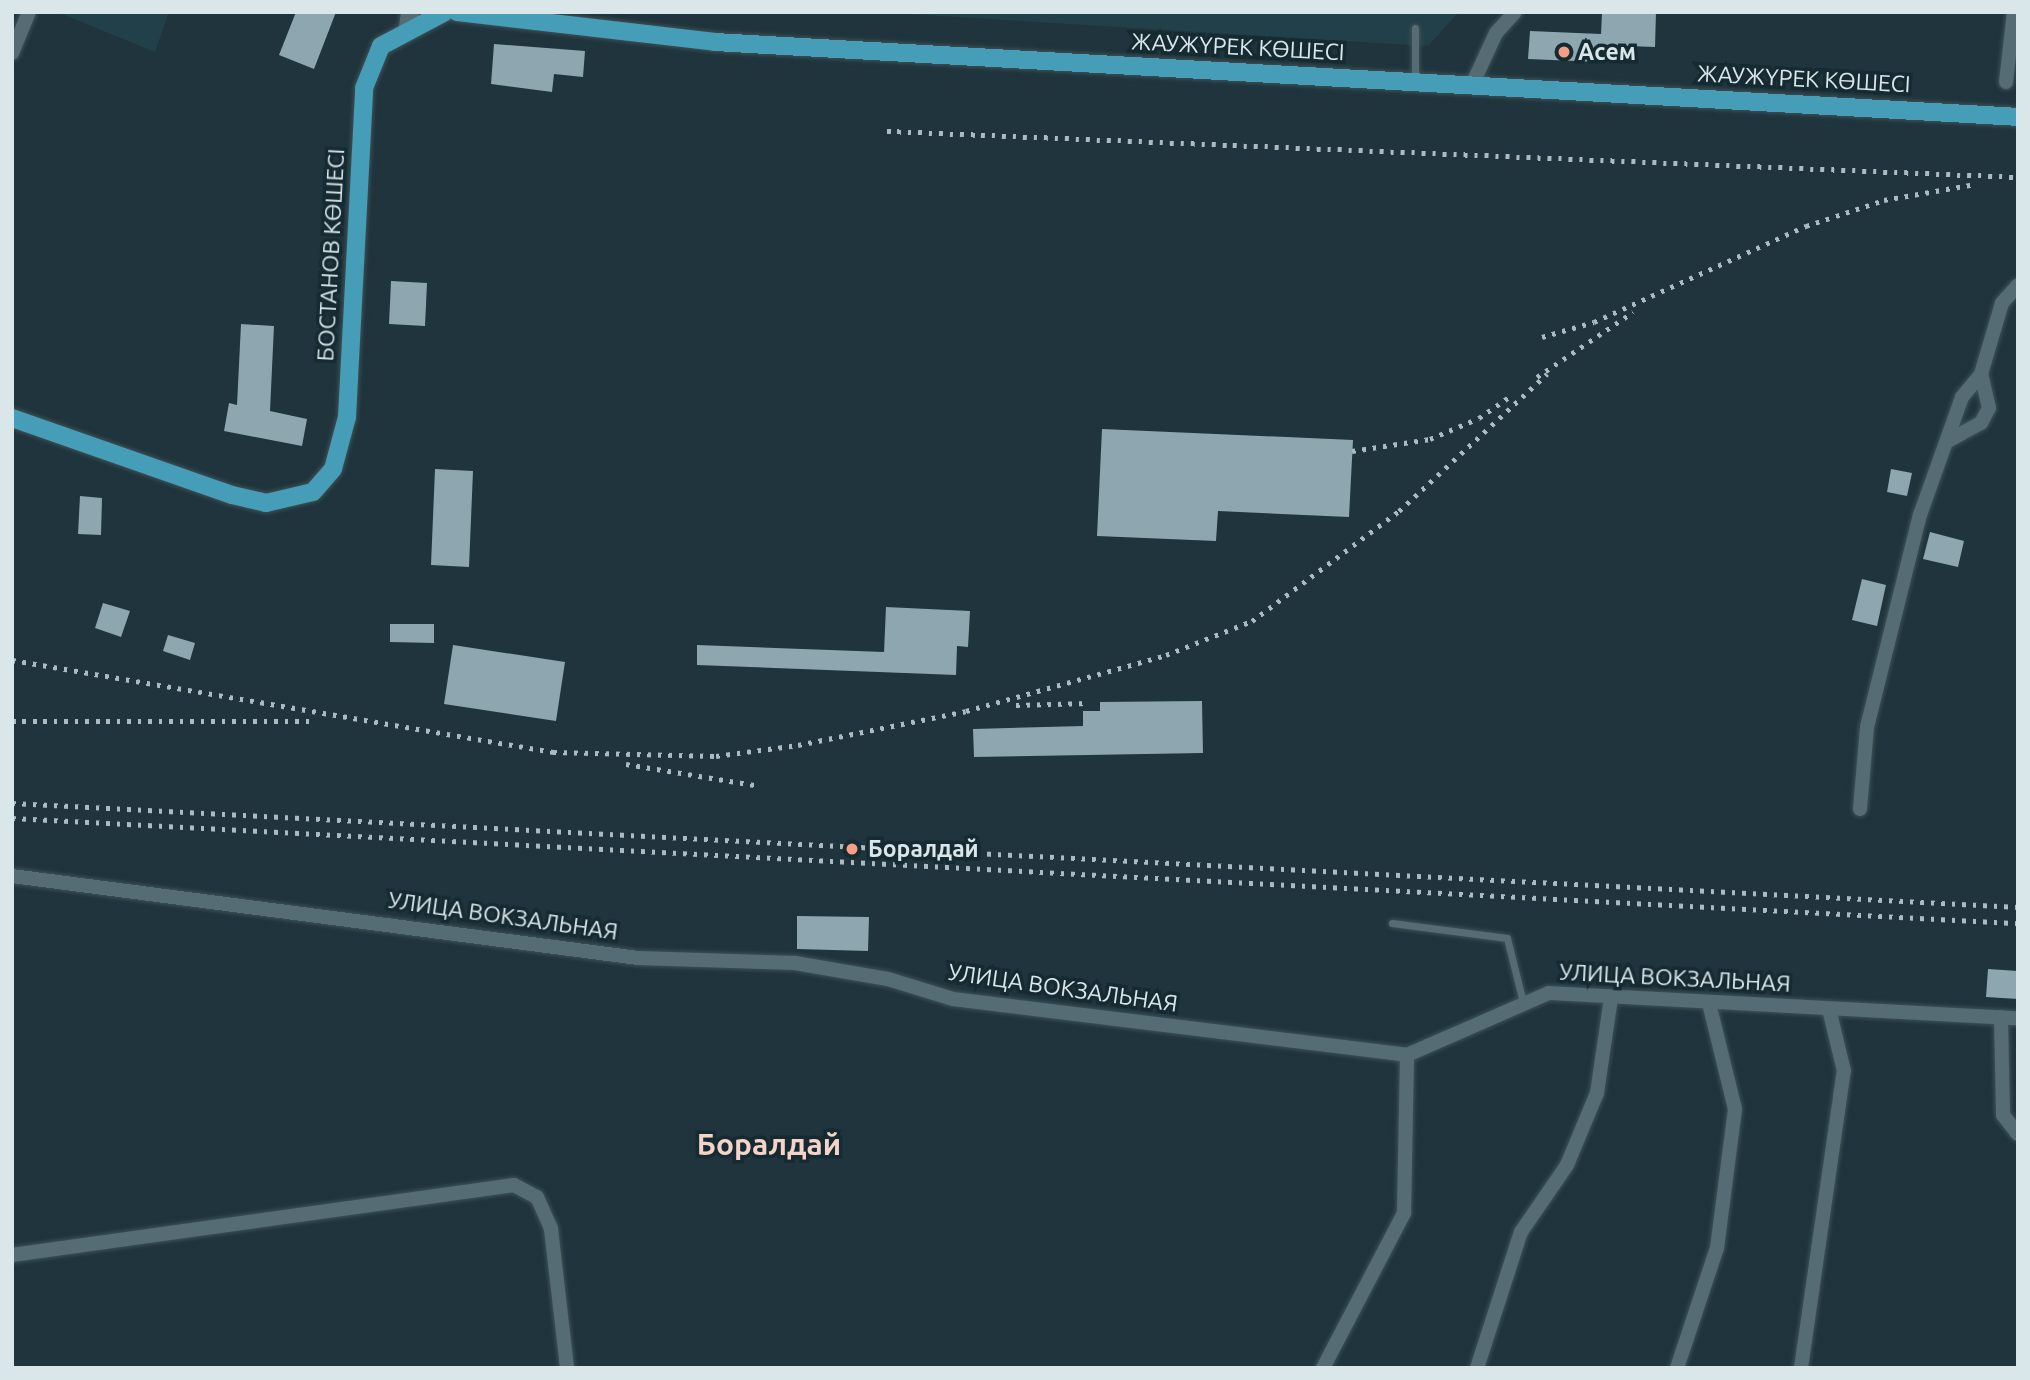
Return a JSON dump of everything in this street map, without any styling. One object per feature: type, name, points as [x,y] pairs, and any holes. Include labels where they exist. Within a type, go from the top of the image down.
[{"type":"main road","points":[[409,20],[444,12]]},
{"type":"main road","name":"ЖАУЖҮРЕК КӨШЕСІ","points":[[457,12],[715,42],[2018,117]]},
{"type":"main road","name":"БОСТАНОВ КӨШЕСІ","points":[[12,418],[232,495],[267,503],[313,492],[333,469],[347,417],[364,88],[381,46],[409,20]]},
{"type":"street","points":[[12,53],[16,34],[29,12]]},
{"type":"street","points":[[1472,85],[1496,33],[1515,12]]},
{"type":"street","points":[[2006,82],[2014,12]]},
{"type":"street","points":[[1860,809],[1867,727],[1898,591],[1962,397],[1981,374],[2002,303],[2018,285]]},
{"type":"street","points":[[1948,441],[1981,423],[1989,408],[1981,374]]},
{"type":"street","name":"УЛИЦА ВОКЗАЛЬНАЯ","points":[[12,877],[638,958],[795,963],[888,979],[953,999],[1407,1055],[1523,1002],[1549,993],[2018,1018]]},
{"type":"street","points":[[1477,1368],[1521,1232],[1567,1165],[1597,1093],[1611,998]]},
{"type":"street","points":[[1677,1368],[1717,1248],[1735,1109],[1709,1003]]},
{"type":"street","points":[[1801,1368],[1844,1071],[1829,1009]]},
{"type":"street","points":[[2001,1017],[2003,1115],[2018,1134]]},
{"type":"street","points":[[1323,1368],[1404,1213],[1407,1055]]},
{"type":"street","points":[[12,1255],[514,1185],[537,1197],[551,1229],[568,1368]]},
{"type":"lane","points":[[1415,28],[1415,81]]},
{"type":"lane","points":[[1392,923],[1507,938],[1523,1002]]},
{"type":"shaded area","points":[[57,12],[169,12],[155,52]]},
{"type":"shaded area","points":[[875,12],[1459,12],[1428,46]]},
{"type":"building","points":[[296,12],[336,12],[314,69],[279,55]]},
{"type":"building","points":[[1602,12],[1656,12],[1655,47],[1600,45],[1600,62],[1528,59],[1530,31],[1601,34]]},
{"type":"building","points":[[494,44],[585,51],[583,77],[554,74],[552,92],[491,84]]},
{"type":"building","points":[[391,281],[427,283],[425,326],[389,324]]},
{"type":"building","points":[[241,324],[274,326],[270,411],[307,419],[302,446],[224,431],[229,403],[237,405]]},
{"type":"building","points":[[1102,429],[1353,440],[1349,517],[1218,511],[1216,541],[1097,536]]},
{"type":"building","points":[[435,469],[473,471],[469,567],[431,565]]},
{"type":"building","points":[[1891,469],[1912,473],[1907,496],[1887,492]]},
{"type":"building","points":[[80,496],[102,498],[101,535],[78,534]]},
{"type":"building","points":[[1930,532],[1964,541],[1958,567],[1923,559]]},
{"type":"building","points":[[1862,579],[1886,585],[1877,626],[1852,620]]},
{"type":"building","points":[[103,603],[130,611],[121,637],[95,628]]},
{"type":"building","points":[[886,607],[970,611],[968,647],[957,646],[956,675],[697,665],[697,645],[884,652]]},
{"type":"building","points":[[390,624],[434,624],[434,643],[390,642]]},
{"type":"building","points":[[168,635],[195,643],[190,660],[163,651]]},
{"type":"building","points":[[453,645],[565,662],[556,721],[444,704]]},
{"type":"building","points":[[1202,701],[1203,753],[974,757],[973,729],[1083,726],[1083,711],[1100,711],[1100,702]]},
{"type":"building","name":"Боралдай","points":[[797,916],[869,917],[868,951],[797,949]]},
{"type":"building","points":[[1988,969],[2018,971],[2018,999],[1986,997]]},
{"type":"railway","points":[[887,131],[2018,177]]},
{"type":"railway","points":[[1542,337],[1594,322],[1806,226],[1884,200],[1976,184]]},
{"type":"railway","points":[[1537,377],[1633,312]]},
{"type":"railway","points":[[12,660],[553,752],[716,756],[798,745],[966,711],[1166,655],[1252,621],[1399,511],[1547,374]]},
{"type":"railway","points":[[1352,451],[1430,439],[1479,418],[1512,395]]},
{"type":"railway","points":[[1016,705],[1089,703]]},
{"type":"railway","points":[[12,721],[310,721]]},
{"type":"railway","points":[[626,764],[754,785]]},
{"type":"railway","points":[[12,803],[2018,907]]},
{"type":"railway","points":[[12,818],[2018,923]]},
{"type":"place","name":"Асем","points":[[1564,52]]},
{"type":"place","name":"Боралдай","points":[[852,849]]},
{"type":"district","name":"Боралдай","points":[[769,1144]]}]
